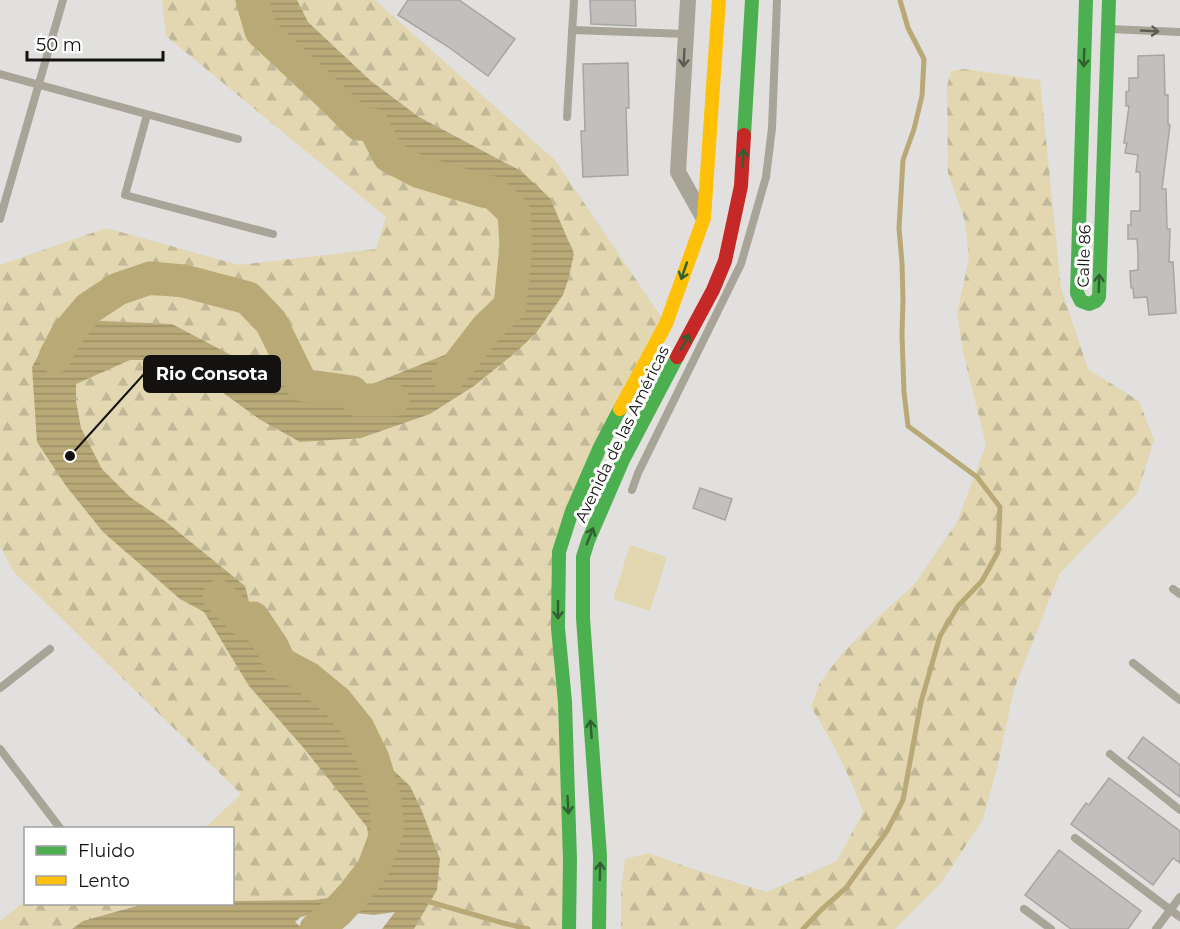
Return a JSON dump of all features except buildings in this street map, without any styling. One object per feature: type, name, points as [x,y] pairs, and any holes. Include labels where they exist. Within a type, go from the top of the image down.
[{"type":"main road","name":"Avenida de las Américas","points":[[569,929],[570,860],[565,702],[558,628],[559,552],[572,511],[600,447],[666,324],[704,218],[719,0]]},
{"type":"main road","name":"Avenida de las Américas","points":[[599,929],[600,856],[583,618],[583,557],[624,460],[709,297],[725,261],[741,186],[752,0]]},
{"type":"main road","name":"Calle 86","points":[[1086,0],[1077,293],[1081,301],[1089,304],[1099,297],[1109,0]]},
{"type":"street","points":[[688,0],[678,172],[704,218]]},
{"type":"street","points":[[1085,27],[1108,28]]},
{"type":"lane","points":[[0,219],[63,0]]},
{"type":"lane","points":[[567,117],[574,0]]},
{"type":"lane","points":[[632,490],[638,472],[741,264],[766,177],[772,129],[777,0]]},
{"type":"lane","points":[[1108,28],[1180,32]]},
{"type":"lane","points":[[572,30],[686,34]]},
{"type":"lane","points":[[0,74],[238,139]]},
{"type":"lane","points":[[147,115],[125,195],[273,234]]},
{"type":"lane","points":[[0,688],[50,649]]},
{"type":"lane","points":[[1133,663],[1180,700]]},
{"type":"lane","points":[[0,749],[59,827]]},
{"type":"lane","points":[[1110,754],[1180,810]]},
{"type":"lane","points":[[1075,838],[1180,917]]},
{"type":"lane","points":[[1156,929],[1180,897]]},
{"type":"lane","points":[[1024,909],[1051,929]]},
{"type":"green space","points":[[162,0],[252,0],[285,55],[335,100],[406,150],[494,193],[514,212],[527,276],[510,306],[477,342],[352,392],[302,385],[229,354],[172,324],[59,319],[37,442],[66,486],[103,532],[180,599],[204,612],[249,686],[302,746],[368,827],[373,869],[353,895],[314,900],[234,901],[234,827],[199,827],[208,825],[241,794],[13,571],[0,546],[0,265],[106,228],[239,265],[376,249],[386,217],[166,36]]},
{"type":"green space","points":[[297,0],[375,0],[555,160],[666,324],[559,553],[569,929],[414,929],[437,890],[440,859],[410,786],[280,663],[253,618],[245,586],[165,521],[130,498],[102,469],[81,428],[76,401],[76,384],[130,360],[163,360],[204,379],[259,419],[361,438],[430,414],[474,386],[536,333],[563,295],[521,171],[419,117],[371,81],[308,22]]},
{"type":"green space","points":[[964,69],[1040,80],[1061,288],[1088,369],[1139,401],[1154,440],[1137,494],[1060,573],[1014,689],[999,760],[983,819],[942,882],[895,929],[621,929],[621,891],[625,859],[649,853],[767,892],[837,861],[863,812],[840,758],[811,707],[819,684],[840,656],[880,615],[914,585],[957,522],[986,445],[963,352],[957,313],[969,258],[965,221],[948,173],[947,86],[951,71]]},
{"type":"green space","points":[[630,545],[667,557],[650,611],[613,599]]},
{"type":"green space","points":[[24,902],[24,905],[139,905],[83,921],[72,929],[0,929],[0,921]]},
{"type":"shaded area","points":[[252,0],[297,0],[308,22],[371,81],[419,117],[521,171],[550,198],[574,254],[563,295],[536,333],[515,353],[474,386],[430,414],[361,438],[300,442],[259,419],[204,379],[163,360],[130,360],[76,384],[76,401],[81,428],[102,469],[130,497],[165,521],[245,586],[253,618],[280,663],[410,786],[440,859],[437,890],[414,929],[382,929],[395,912],[374,915],[316,913],[301,917],[295,922],[303,929],[72,929],[83,921],[140,905],[234,905],[234,901],[313,900],[353,895],[373,869],[367,827],[302,746],[249,686],[204,612],[180,599],[103,532],[66,486],[37,442],[32,367],[58,319],[172,324],[229,354],[302,385],[352,392],[477,342],[510,306],[527,276],[514,212],[494,193],[406,150],[335,100],[261,32]]},
{"type":"waterway","points":[[252,0],[261,31],[359,124],[373,125],[389,156],[420,172],[494,193],[514,212],[516,247],[510,306],[486,329],[448,376]]},
{"type":"waterway","points":[[803,929],[846,888],[887,831],[903,800],[921,702],[940,636],[958,606],[982,581],[998,552],[1000,507],[977,477],[908,426],[904,392],[902,263],[899,228],[903,160],[922,96],[924,59],[908,28],[900,0]]},
{"type":"waterway","points":[[55,357],[67,334],[89,308],[118,289],[150,278],[184,281],[248,298],[271,322],[302,385],[352,392],[358,400],[393,400]]},
{"type":"waterway","points":[[219,596],[242,619],[253,618],[272,646],[280,663],[308,678],[337,702],[358,728],[373,759],[384,795],[388,829],[373,869],[337,912],[316,929]]},
{"type":"waterway","points":[[423,900],[528,929]]},
{"type":"traffic: fast","points":[[744,135],[752,0]]},
{"type":"traffic: fast","points":[[1086,0],[1077,293],[1081,301],[1089,304],[1099,297],[1109,0]]},
{"type":"traffic: fast","points":[[599,929],[600,856],[583,618],[583,557],[623,460],[677,357]]},
{"type":"traffic: fast","points":[[569,929],[570,860],[565,702],[558,628],[559,552],[572,511],[600,447],[620,409]]},
{"type":"traffic: slow","points":[[620,409],[666,324],[704,218],[719,0]]},
{"type":"traffic: jam","points":[[677,357],[713,290],[725,261],[741,186],[744,135]]},
{"type":"place","name":"Rio Consota","points":[[70,456]]}]
